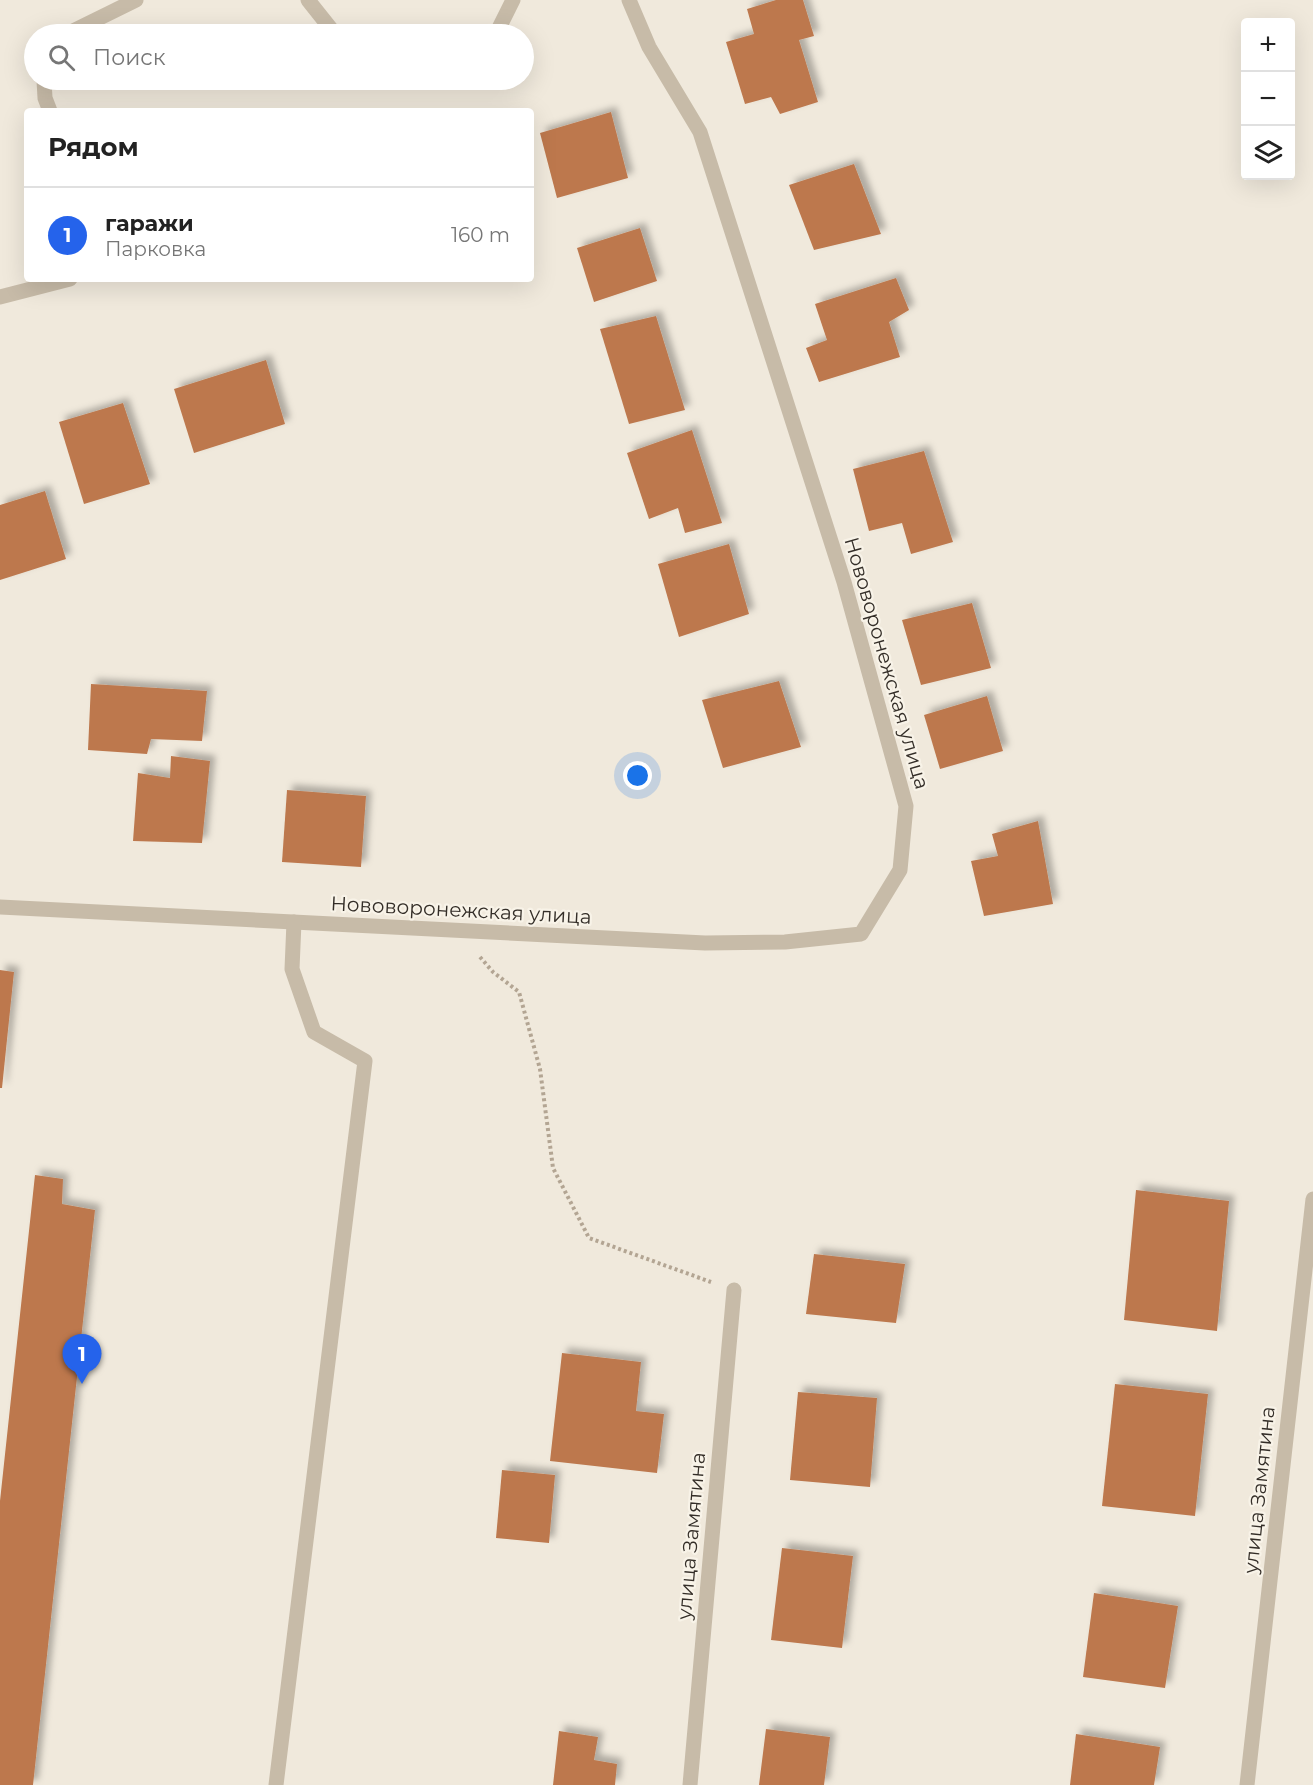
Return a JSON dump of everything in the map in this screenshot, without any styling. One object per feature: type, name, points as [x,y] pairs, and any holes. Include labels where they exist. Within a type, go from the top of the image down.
[{"type":"street","points":[[87,24],[136,0]]},
{"type":"street","points":[[308,0],[327,24]]},
{"type":"street","points":[[501,24],[513,0]]},
{"type":"street","name":"Нововоронежская улица","points":[[0,907],[705,943],[784,942],[861,934],[900,870],[906,806],[841,571],[700,132],[649,47],[629,0]]},
{"type":"street","points":[[45,90],[49,108]]},
{"type":"street","points":[[0,297],[58,282]]},
{"type":"street","points":[[276,1785],[365,1061],[314,1032],[292,969],[294,922]]},
{"type":"street","name":"улица Замятина","points":[[1247,1785],[1313,1199]]},
{"type":"street","name":"улица Замятина","points":[[690,1785],[734,1290]]},
{"type":"path","points":[[456,931],[493,972],[519,992],[540,1069],[553,1168],[589,1238],[734,1290]]},
{"type":"building","points":[[776,0],[803,0],[814,36],[799,40],[818,102],[780,114],[771,97],[745,104],[726,42],[754,34],[747,9]]},
{"type":"building","points":[[611,112],[628,178],[557,198],[540,133]]},
{"type":"building","points":[[854,164],[881,234],[814,250],[789,185]]},
{"type":"building","points":[[640,228],[657,281],[594,302],[577,248]]},
{"type":"building","points":[[896,278],[909,310],[889,322],[900,357],[819,382],[806,348],[827,340],[815,304]]},
{"type":"building","points":[[656,316],[685,410],[629,424],[600,329]]},
{"type":"building","points":[[266,360],[285,424],[194,453],[174,389]]},
{"type":"building","points":[[123,403],[150,484],[84,504],[59,422]]},
{"type":"building","points":[[692,430],[722,523],[685,533],[678,508],[649,519],[627,453]]},
{"type":"building","points":[[924,451],[953,542],[911,554],[902,523],[869,531],[853,469]]},
{"type":"building","points":[[45,491],[66,559],[0,580],[0,505]]},
{"type":"building","points":[[729,544],[749,614],[679,637],[658,564]]},
{"type":"building","points":[[972,603],[991,668],[921,685],[902,620]]},
{"type":"building","points":[[779,681],[801,747],[723,768],[702,700]]},
{"type":"building","points":[[91,684],[207,691],[202,741],[151,739],[147,754],[88,750]]},
{"type":"building","points":[[987,696],[1003,751],[940,769],[924,715]]},
{"type":"building","points":[[171,756],[210,761],[202,843],[133,841],[138,773],[170,778]]},
{"type":"building","points":[[287,790],[366,796],[361,867],[282,862]]},
{"type":"building","points":[[1038,821],[1053,904],[984,916],[971,861],[998,856],[992,834]]},
{"type":"building","points":[[0,970],[14,972],[2,1088],[0,1088]]},
{"type":"building","points":[[35,1175],[63,1179],[62,1204],[95,1210],[33,1785],[0,1785],[0,1501]]},
{"type":"building","points":[[1136,1190],[1229,1201],[1217,1331],[1124,1320]]},
{"type":"building","points":[[814,1254],[905,1264],[896,1323],[806,1314]]},
{"type":"building","points":[[562,1353],[641,1362],[636,1411],[664,1414],[657,1473],[550,1461]]},
{"type":"building","points":[[1115,1384],[1208,1394],[1195,1516],[1102,1506]]},
{"type":"building","points":[[798,1392],[877,1398],[870,1487],[790,1480]]},
{"type":"building","points":[[502,1470],[555,1475],[549,1543],[496,1538]]},
{"type":"building","points":[[782,1548],[853,1556],[842,1648],[771,1640]]},
{"type":"building","points":[[1094,1593],[1178,1606],[1165,1688],[1083,1677]]},
{"type":"building","points":[[766,1729],[830,1737],[824,1785],[759,1785]]},
{"type":"building","points":[[559,1731],[598,1737],[594,1760],[617,1764],[615,1785],[553,1785]]},
{"type":"building","points":[[1076,1734],[1160,1747],[1154,1785],[1070,1785]]},
{"type":"place","name":"гаражи","points":[[82,1384]]}]
